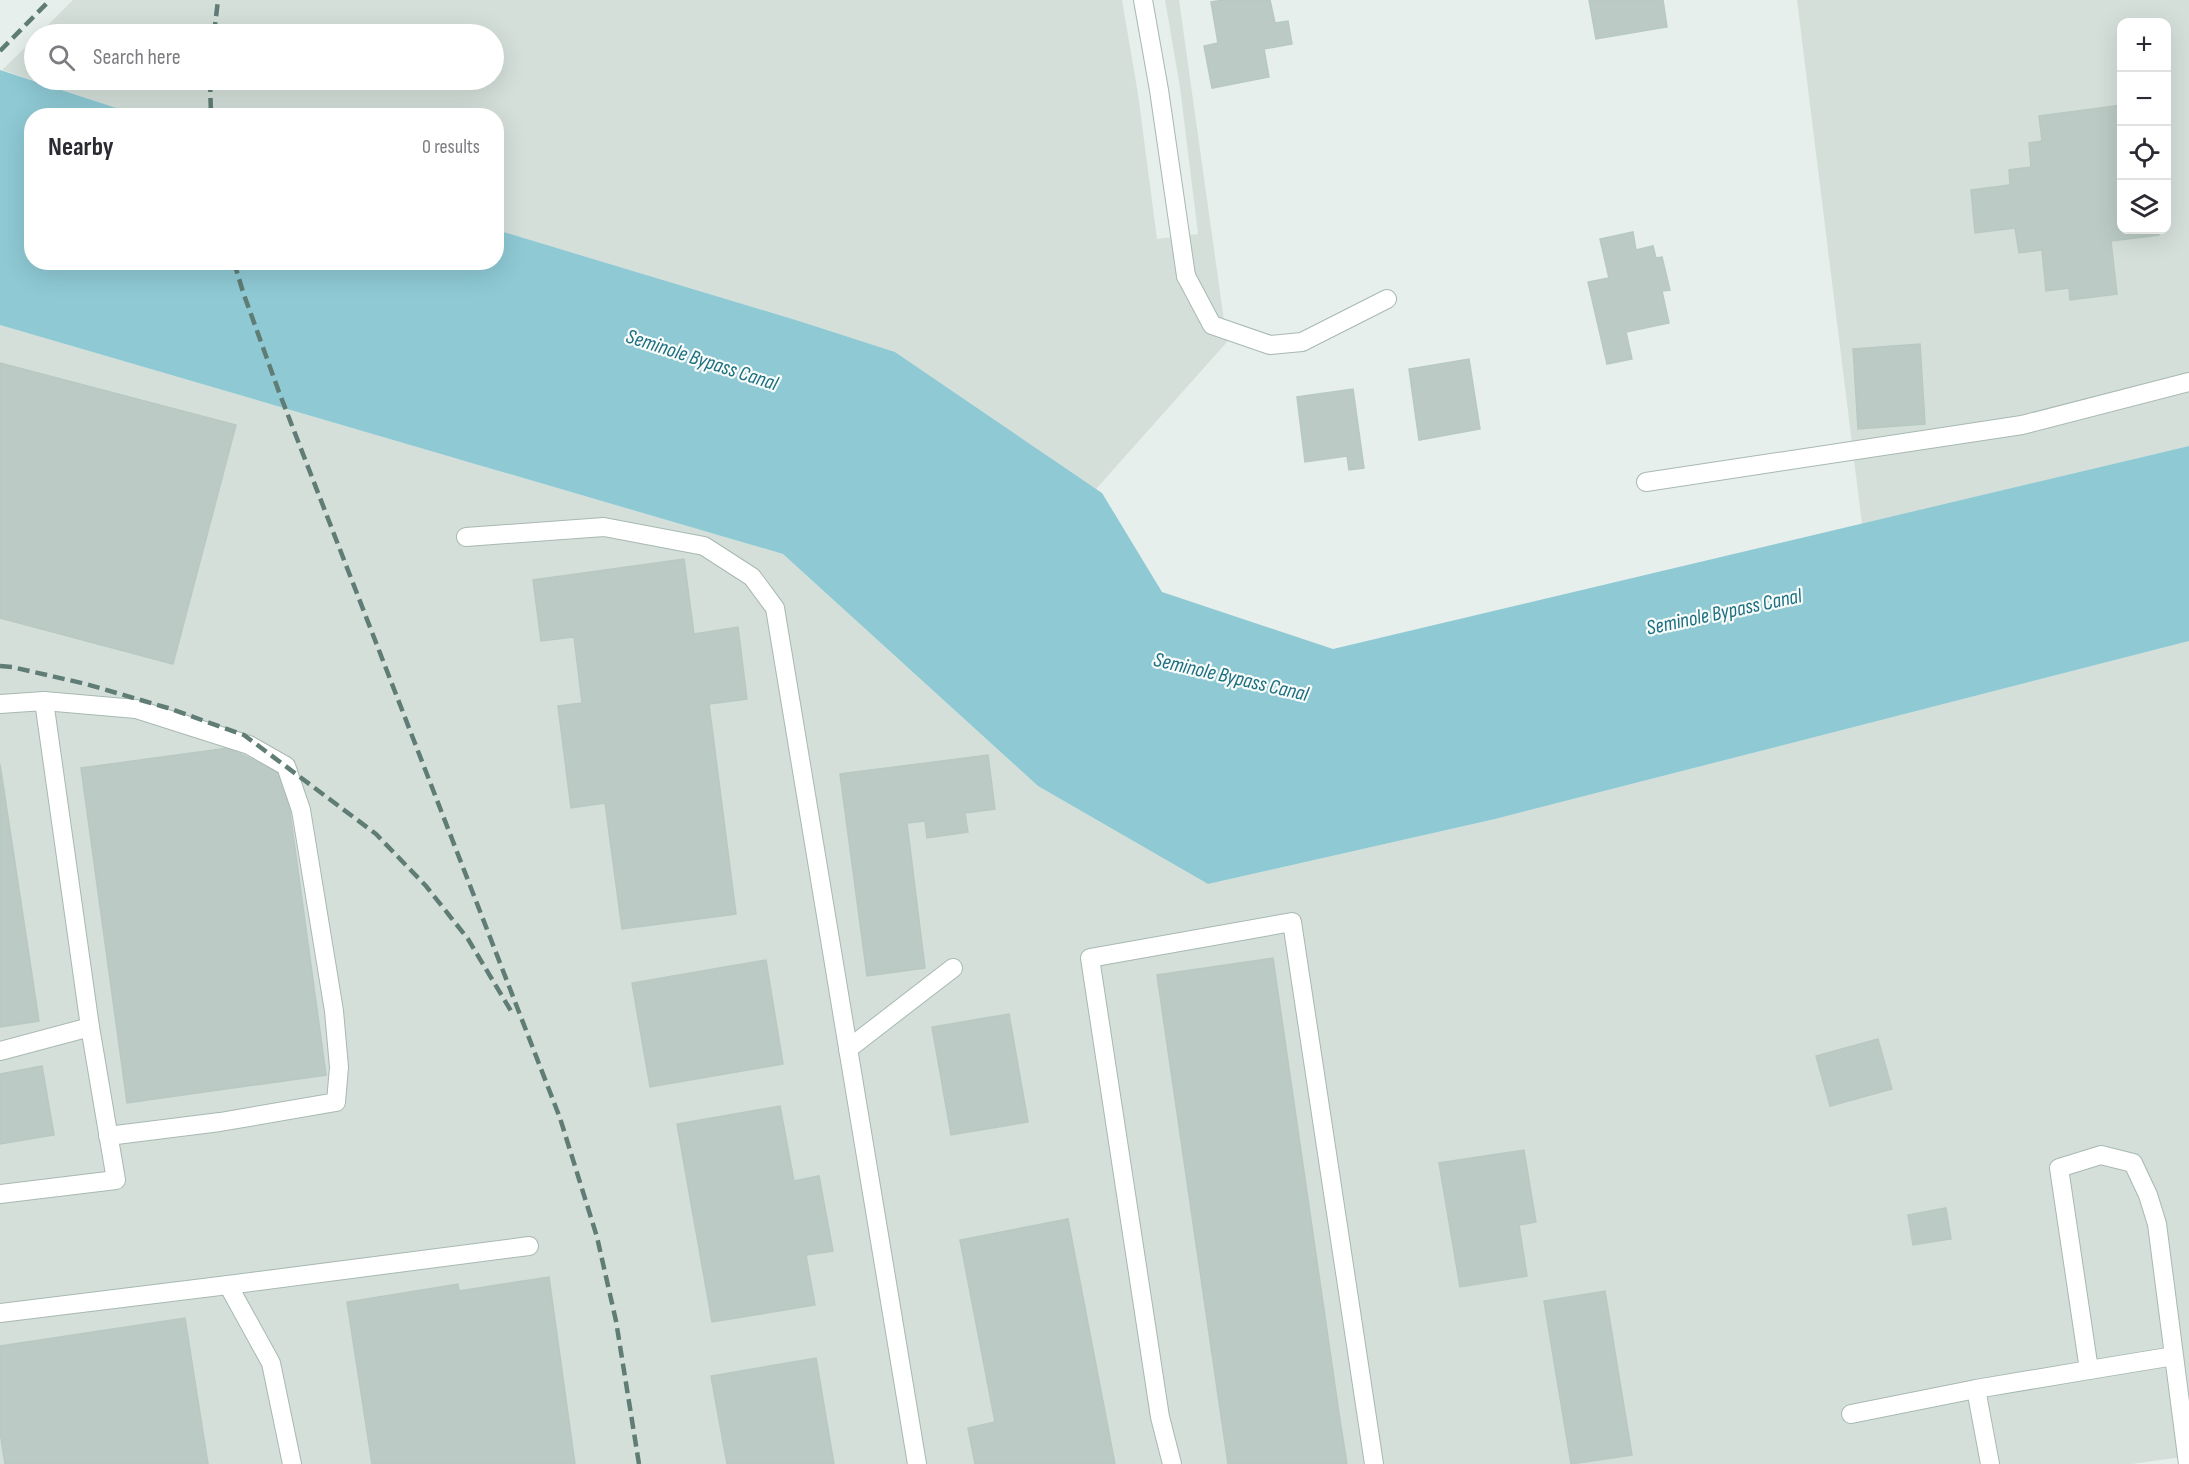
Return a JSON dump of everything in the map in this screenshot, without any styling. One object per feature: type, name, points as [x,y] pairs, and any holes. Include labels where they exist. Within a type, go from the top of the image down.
[{"type":"street","points":[[1143,0],[1159,90],[1186,276],[1212,325],[1270,345],[1302,342],[1388,299]]},
{"type":"street","points":[[1646,482],[2022,425],[2189,382]]},
{"type":"street","points":[[466,537],[604,527],[704,546],[752,576],[775,608],[917,1464]]},
{"type":"street","points":[[0,1194],[116,1180],[90,1027],[44,701]]},
{"type":"street","points":[[0,704],[44,701],[136,709],[249,745],[286,766],[301,810],[334,1011],[339,1067],[336,1102],[220,1122],[108,1136]]},
{"type":"street","points":[[1172,1464],[1160,1417],[1090,958],[1292,922],[1374,1464]]},
{"type":"street","points":[[848,1049],[953,968]]},
{"type":"street","points":[[0,1051],[90,1027]]},
{"type":"street","points":[[2089,1370],[2059,1168],[2101,1155],[2133,1163],[2148,1195],[2157,1224],[2188,1464]]},
{"type":"street","points":[[0,1313],[529,1246]]},
{"type":"street","points":[[228,1285],[271,1363],[292,1464]]},
{"type":"street","points":[[1851,1414],[1976,1389],[2174,1356]]},
{"type":"street","points":[[1976,1389],[1990,1464]]},
{"type":"shaded area","points":[[73,0],[1122,0],[1138,94],[1157,239],[1198,234],[1180,87],[1165,0],[1179,0],[1227,342],[1096,489],[895,352],[504,232],[504,108],[117,108],[62,90],[504,90],[504,24],[49,24]]},
{"type":"shaded area","points":[[1797,0],[2189,0],[2189,446],[1862,524]]},
{"type":"shaded area","points":[[24,49],[24,77],[2,70]]},
{"type":"shaded area","points":[[0,325],[783,554],[1038,786],[1208,884],[1495,819],[2189,641],[2189,1456],[2132,1464],[0,1464]]},
{"type":"water","name":"Seminole Bypass Canal","points":[[0,70],[24,78],[24,90],[61,90],[117,108],[24,108],[24,270],[504,270],[504,232],[895,352],[1102,493],[1162,592],[1333,649],[2189,446],[2189,641],[1495,819],[1208,884],[1038,786],[783,554],[0,325]]},
{"type":"building","points":[[1270,0],[1275,23],[1288,21],[1292,44],[1264,49],[1269,77],[1212,88],[1204,46],[1218,43],[1211,2]]},
{"type":"building","points":[[1589,0],[1663,0],[1667,27],[1596,39]]},
{"type":"building","points":[[2117,106],[2117,234],[2159,235],[2111,241],[2117,294],[2070,300],[2069,288],[2046,291],[2042,250],[2019,253],[2015,228],[1975,233],[1971,190],[2010,185],[2009,170],[2031,167],[2029,143],[2042,141],[2039,116]]},
{"type":"building","points":[[1633,232],[1636,250],[1653,246],[1656,258],[1662,257],[1670,290],[1662,291],[1669,323],[1626,332],[1632,359],[1607,364],[1588,282],[1609,278],[1600,239]]},
{"type":"building","points":[[1920,344],[1925,424],[1858,429],[1853,349]]},
{"type":"building","points":[[1469,359],[1480,429],[1419,440],[1409,369]]},
{"type":"building","points":[[0,363],[236,425],[173,664],[0,618]]},
{"type":"building","points":[[1353,389],[1364,468],[1349,470],[1347,456],[1305,462],[1297,397]]},
{"type":"building","points":[[684,559],[694,634],[738,627],[747,699],[709,704],[736,914],[622,929],[605,803],[571,808],[558,706],[582,703],[574,637],[541,641],[533,580]]},
{"type":"building","points":[[228,748],[285,775],[326,1075],[127,1103],[81,768]]},
{"type":"building","points":[[988,755],[995,809],[965,813],[968,832],[927,838],[925,821],[907,823],[925,968],[867,976],[840,774]]},
{"type":"building","points":[[0,764],[39,1021],[0,1027]]},
{"type":"building","points":[[1273,958],[1347,1464],[1228,1464],[1157,975]]},
{"type":"building","points":[[766,960],[783,1064],[650,1087],[632,983]]},
{"type":"building","points":[[1009,1014],[1028,1122],[951,1135],[932,1027]]},
{"type":"building","points":[[1878,1039],[1892,1089],[1830,1106],[1816,1056]]},
{"type":"building","points":[[42,1066],[54,1135],[0,1144],[0,1074]]},
{"type":"building","points":[[780,1106],[794,1181],[819,1176],[833,1251],[806,1255],[815,1305],[712,1322],[677,1124]]},
{"type":"building","points":[[1524,1150],[1536,1222],[1519,1225],[1527,1276],[1460,1287],[1439,1163]]},
{"type":"building","points":[[1946,1208],[1951,1239],[1913,1245],[1908,1215]]},
{"type":"building","points":[[1068,1219],[1115,1464],[975,1464],[968,1428],[995,1422],[960,1240]]},
{"type":"building","points":[[549,1277],[575,1464],[372,1464],[347,1302],[458,1284],[459,1291]]},
{"type":"building","points":[[1605,1291],[1632,1455],[1571,1464],[1544,1301]]},
{"type":"building","points":[[185,1318],[208,1464],[5,1464],[0,1432],[0,1346]]},
{"type":"building","points":[[816,1358],[834,1464],[727,1464],[711,1376]]},
{"type":"railway","points":[[26,24],[50,0]]},
{"type":"railway","points":[[215,24],[218,0]]},
{"type":"railway","points":[[0,51],[24,27]]},
{"type":"railway","points":[[210,90],[211,108]]},
{"type":"railway","points":[[236,270],[279,392],[560,1118],[597,1237],[616,1321],[639,1464]]},
{"type":"railway","points":[[0,666],[86,684],[168,708],[244,735],[376,834],[426,886],[468,939],[511,1011]]}]
